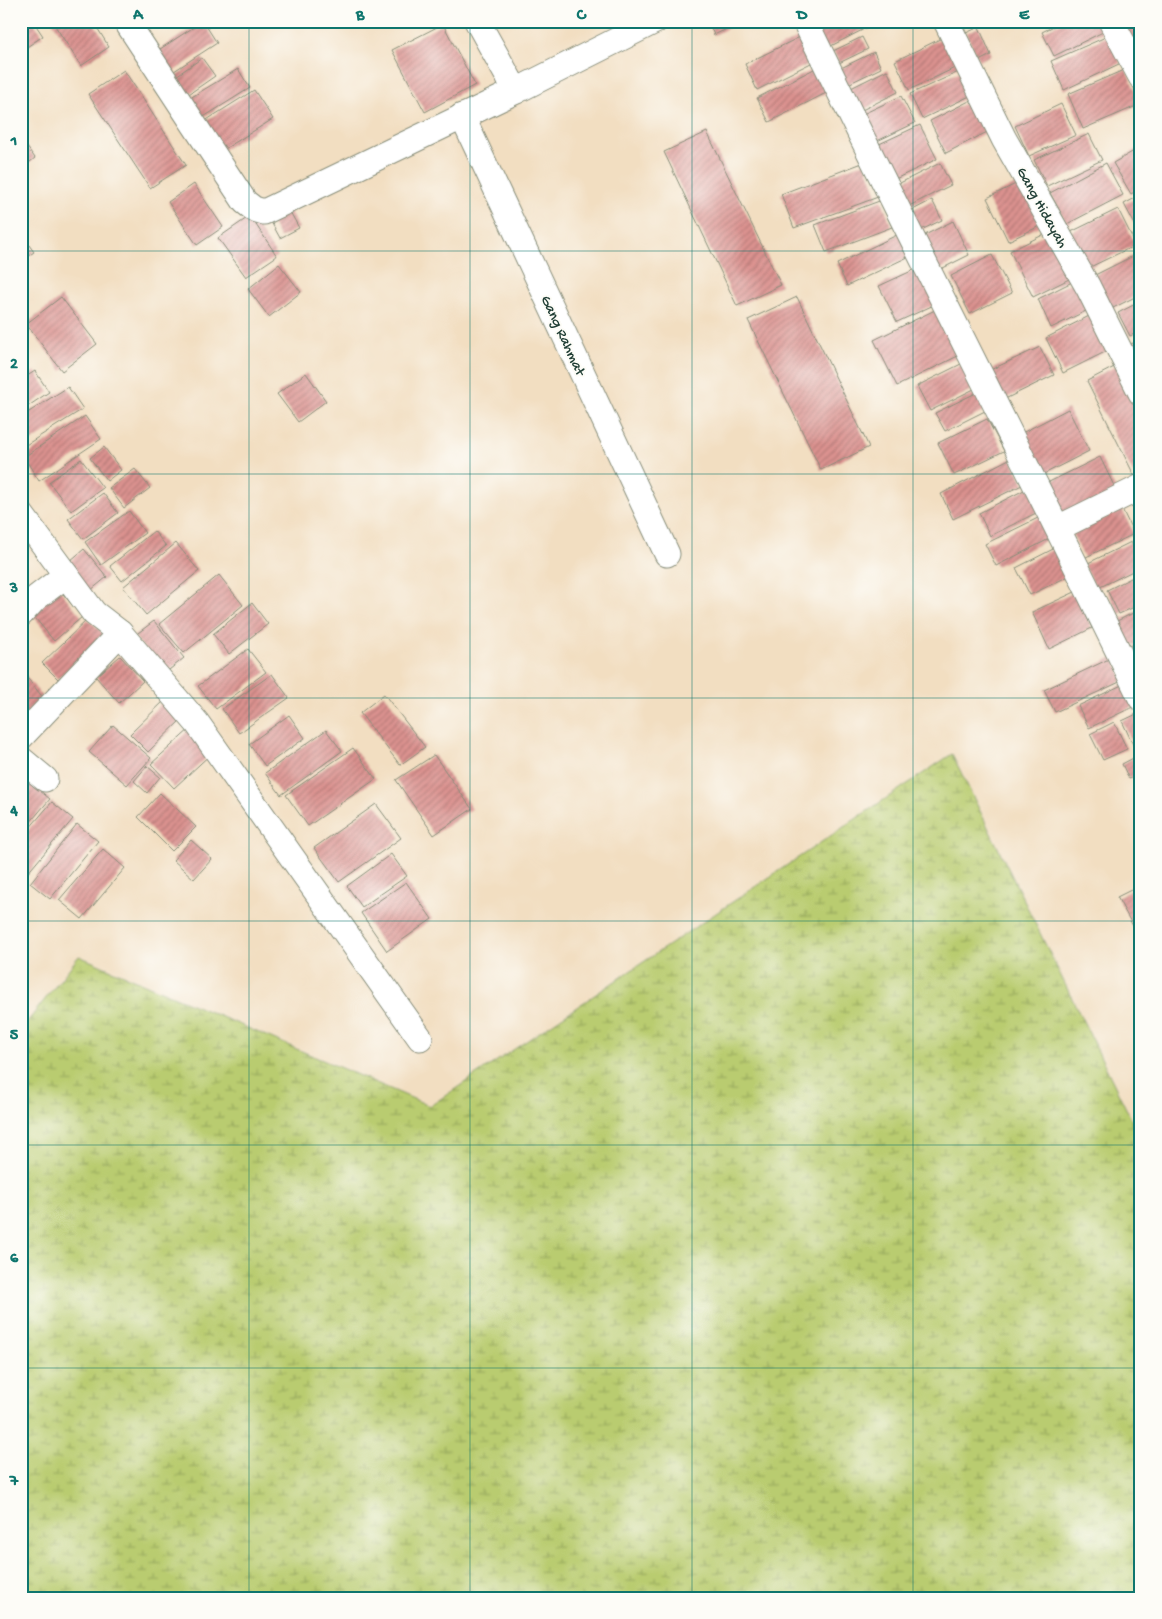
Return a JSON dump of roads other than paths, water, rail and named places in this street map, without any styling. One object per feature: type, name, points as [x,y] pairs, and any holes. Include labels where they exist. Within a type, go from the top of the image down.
[{"type":"street","points":[[126,21],[245,202],[264,212],[516,91],[655,21]]},
{"type":"street","points":[[477,21],[516,91]]},
{"type":"street","points":[[805,21],[1141,698]]},
{"type":"street","name":"Gang Hidayah","points":[[946,21],[1004,139],[1088,287],[1141,393]]},
{"type":"street","points":[[1111,21],[1141,77]]},
{"type":"street","name":"Gang Rahmat","points":[[462,116],[667,554]]},
{"type":"street","points":[[1058,528],[1141,487]]},
{"type":"street","points":[[21,514],[94,613],[120,633],[197,723],[420,1038]]},
{"type":"street","points":[[21,614],[36,598],[66,576]]},
{"type":"street","points":[[21,736],[120,633]]},
{"type":"street","points":[[21,759],[45,779]]}]
